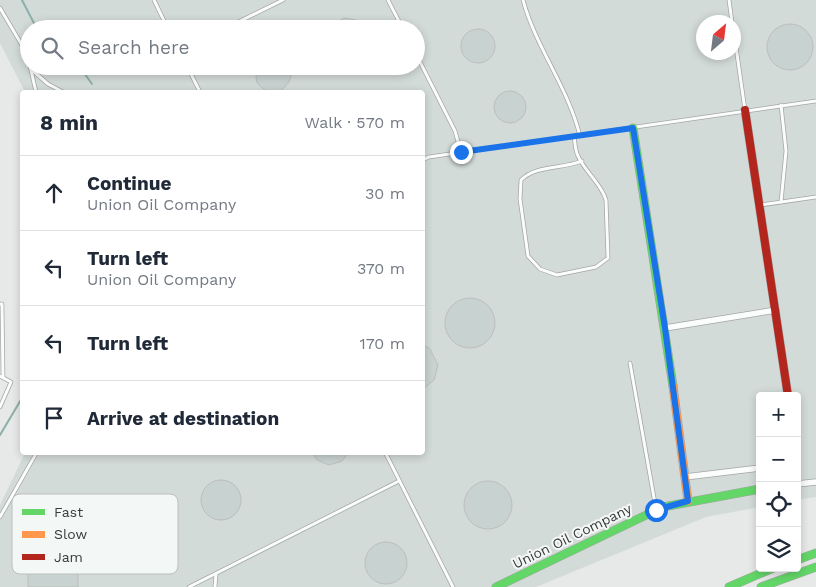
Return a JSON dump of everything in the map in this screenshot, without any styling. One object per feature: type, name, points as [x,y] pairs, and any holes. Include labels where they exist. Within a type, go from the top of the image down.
[{"type":"main road","points":[[745,110],[787,392]]},
{"type":"main road","points":[[633,128],[665,328],[688,501]]},
{"type":"main road","name":"Union Oil Company","points":[[496,587],[656,510],[688,501],[756,489]]},
{"type":"main road","points":[[801,559],[816,553]]},
{"type":"main road","points":[[761,587],[816,567]]},
{"type":"main road","points":[[729,587],[764,572]]},
{"type":"street","points":[[665,328],[776,310]]},
{"type":"street","points":[[685,477],[756,468]]},
{"type":"street","points":[[801,484],[816,482]]},
{"type":"lane","points":[[154,0],[164,20]]},
{"type":"lane","points":[[242,20],[283,0]]},
{"type":"lane","points":[[388,0],[398,20]]},
{"type":"lane","points":[[523,0],[539,43],[569,99],[580,136]]},
{"type":"lane","points":[[729,0],[731,15]]},
{"type":"lane","points":[[0,8],[20,42]]},
{"type":"lane","points":[[738,60],[745,110]]},
{"type":"lane","points":[[425,72],[455,130],[461,152]]},
{"type":"lane","points":[[32,75],[36,90]]},
{"type":"lane","points":[[38,75],[48,84],[59,90]]},
{"type":"lane","points":[[192,75],[199,90]]},
{"type":"lane","points":[[425,159],[461,152],[816,101]]},
{"type":"lane","points":[[781,106],[786,145],[782,202]]},
{"type":"lane","points":[[574,136],[578,156],[582,161],[606,200],[608,258],[596,267],[557,275],[549,274],[540,269],[528,256],[520,199],[521,180],[527,174],[538,170],[566,166],[582,161]]},
{"type":"lane","points":[[760,205],[816,197]]},
{"type":"lane","points":[[0,304],[2,304],[2,377],[11,382],[0,407]]},
{"type":"lane","points":[[630,363],[656,510]]},
{"type":"lane","points":[[13,494],[35,455]]},
{"type":"lane","points":[[386,455],[453,587]]},
{"type":"lane","points":[[188,587],[399,481]]},
{"type":"lane","points":[[0,517],[12,496]]},
{"type":"lane","points":[[215,587],[216,573]]},
{"type":"shaded area","points":[[0,0],[816,0],[816,497],[801,499],[801,392],[756,392],[756,508],[706,517],[536,587],[0,587],[0,505],[24,455],[425,455],[425,90],[24,90],[0,43]]},
{"type":"building","points":[[795,24],[807,30],[812,38],[812,56],[807,64],[799,69],[785,70],[773,64],[768,56],[767,42],[773,30],[781,25]]},
{"type":"building","points":[[478,29],[490,34],[495,46],[490,58],[478,63],[466,58],[461,46],[466,34]]},
{"type":"building","points":[[256,75],[291,76],[289,82],[282,90],[265,90],[257,83]]},
{"type":"building","points":[[510,91],[522,95],[526,107],[522,119],[510,123],[498,119],[494,107],[498,95]]},
{"type":"building","points":[[465,298],[475,298],[488,305],[495,318],[495,328],[488,341],[475,348],[465,348],[456,344],[449,337],[445,328],[445,318],[449,309],[456,302]]},
{"type":"building","points":[[425,346],[430,349],[438,365],[434,380],[425,388]]},
{"type":"building","points":[[314,455],[347,455],[342,461],[329,465],[317,460]]},
{"type":"building","points":[[217,480],[225,480],[232,483],[238,489],[241,500],[238,511],[232,517],[225,520],[217,520],[210,517],[204,511],[201,504],[201,496],[204,489],[210,483]]},
{"type":"building","points":[[483,481],[493,481],[505,488],[512,500],[512,510],[505,522],[493,529],[483,529],[475,525],[468,518],[464,510],[464,500],[468,492],[475,485]]},
{"type":"building","points":[[390,542],[398,545],[404,551],[407,563],[404,575],[398,581],[382,584],[374,581],[368,575],[365,559],[368,551],[374,545]]},
{"type":"building","points":[[28,574],[78,574],[78,587],[28,587]]},
{"type":"waterway","points":[[22,0],[32,20]]},
{"type":"waterway","points":[[86,75],[92,84]]},
{"type":"waterway","points":[[0,435],[20,401]]},
{"type":"traffic: fast","points":[[633,128],[673,386]]},
{"type":"traffic: fast","points":[[496,587],[663,507],[756,490]]},
{"type":"traffic: fast","points":[[801,559],[816,553]]},
{"type":"traffic: fast","points":[[761,587],[816,567]]},
{"type":"traffic: fast","points":[[729,587],[764,572]]},
{"type":"traffic: slow","points":[[673,386],[688,501]]},
{"type":"traffic: jam","points":[[745,110],[787,392]]},
{"type":"route","points":[[461,152],[633,128],[665,328],[688,501],[656,510]]}]
